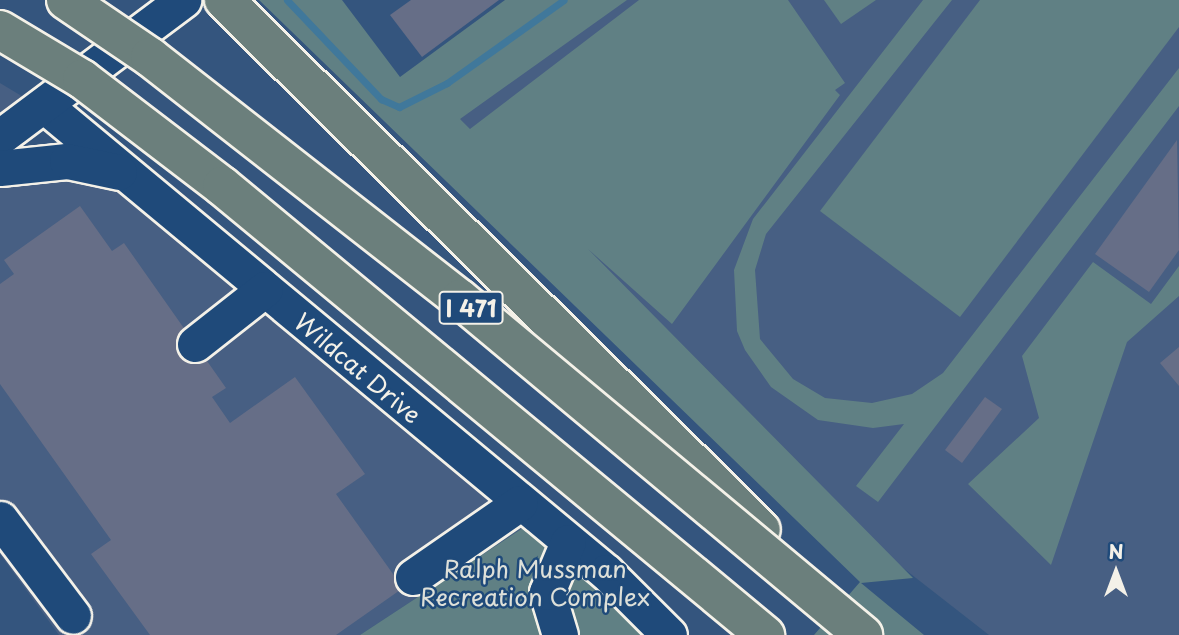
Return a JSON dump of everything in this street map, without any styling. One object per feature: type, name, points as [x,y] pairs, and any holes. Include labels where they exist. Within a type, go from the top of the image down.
[{"type":"highway","name":"I 471","points":[[66,0],[150,57],[460,299],[865,635]]},
{"type":"highway","points":[[224,0],[865,635]]},
{"type":"highway","name":"I 471","points":[[0,30],[82,79],[222,186],[765,635]]},
{"type":"street","points":[[0,137],[183,0]]},
{"type":"street","name":"Wildcat Drive","points":[[44,105],[606,572],[669,635]]},
{"type":"street","points":[[0,168],[85,162],[129,176]]},
{"type":"street","points":[[195,344],[265,289]]},
{"type":"street","points":[[413,578],[520,503]]},
{"type":"street","points":[[0,519],[74,616]]},
{"type":"street","points":[[559,635],[547,592],[568,542]]},
{"type":"shaded area","points":[[521,0],[1179,0],[1179,635],[989,635],[898,564],[408,83]]},
{"type":"shaded area","points":[[0,83],[40,107],[0,137]]},
{"type":"shaded area","points":[[85,162],[538,518],[360,635],[59,635],[0,554],[0,168]]},
{"type":"green space","points":[[259,0],[342,0],[400,77],[505,0],[627,0],[460,119],[470,129],[639,0],[788,0],[845,83],[835,90],[840,95],[672,324],[588,249],[913,578],[861,583],[924,635],[814,635],[860,582]]},
{"type":"green space","points":[[824,0],[876,0],[841,24]]},
{"type":"green space","points":[[923,0],[952,0],[766,234],[755,270],[760,339],[793,379],[825,398],[872,403],[912,394],[943,373],[1179,68],[1179,106],[878,502],[856,486],[904,424],[873,428],[818,420],[771,387],[745,350],[737,331],[734,270],[753,219]]},
{"type":"green space","points":[[980,0],[1179,0],[1179,27],[960,317],[820,211]]},
{"type":"green space","points":[[1093,262],[1151,304],[1179,266],[1179,296],[1127,342],[1051,565],[968,484],[1039,418],[1022,356]]},
{"type":"green space","name":"Ralph Mussman Recreation Complex","points":[[538,518],[669,635],[360,635]]},
{"type":"building","points":[[411,0],[499,0],[422,57],[390,15]]},
{"type":"building","points":[[1177,140],[1179,250],[1149,292],[1095,254]]},
{"type":"building","points":[[80,206],[112,251],[124,243],[226,388],[212,397],[230,423],[295,377],[365,474],[336,494],[403,588],[336,635],[150,635],[91,554],[111,540],[0,384],[0,284],[14,274],[4,260]]},
{"type":"building","points":[[1179,347],[1179,386],[1160,363]]},
{"type":"building","points":[[985,397],[1002,409],[962,463],[945,450]]},
{"type":"waterway","points":[[287,0],[381,99],[399,107],[447,83],[564,0]]}]
